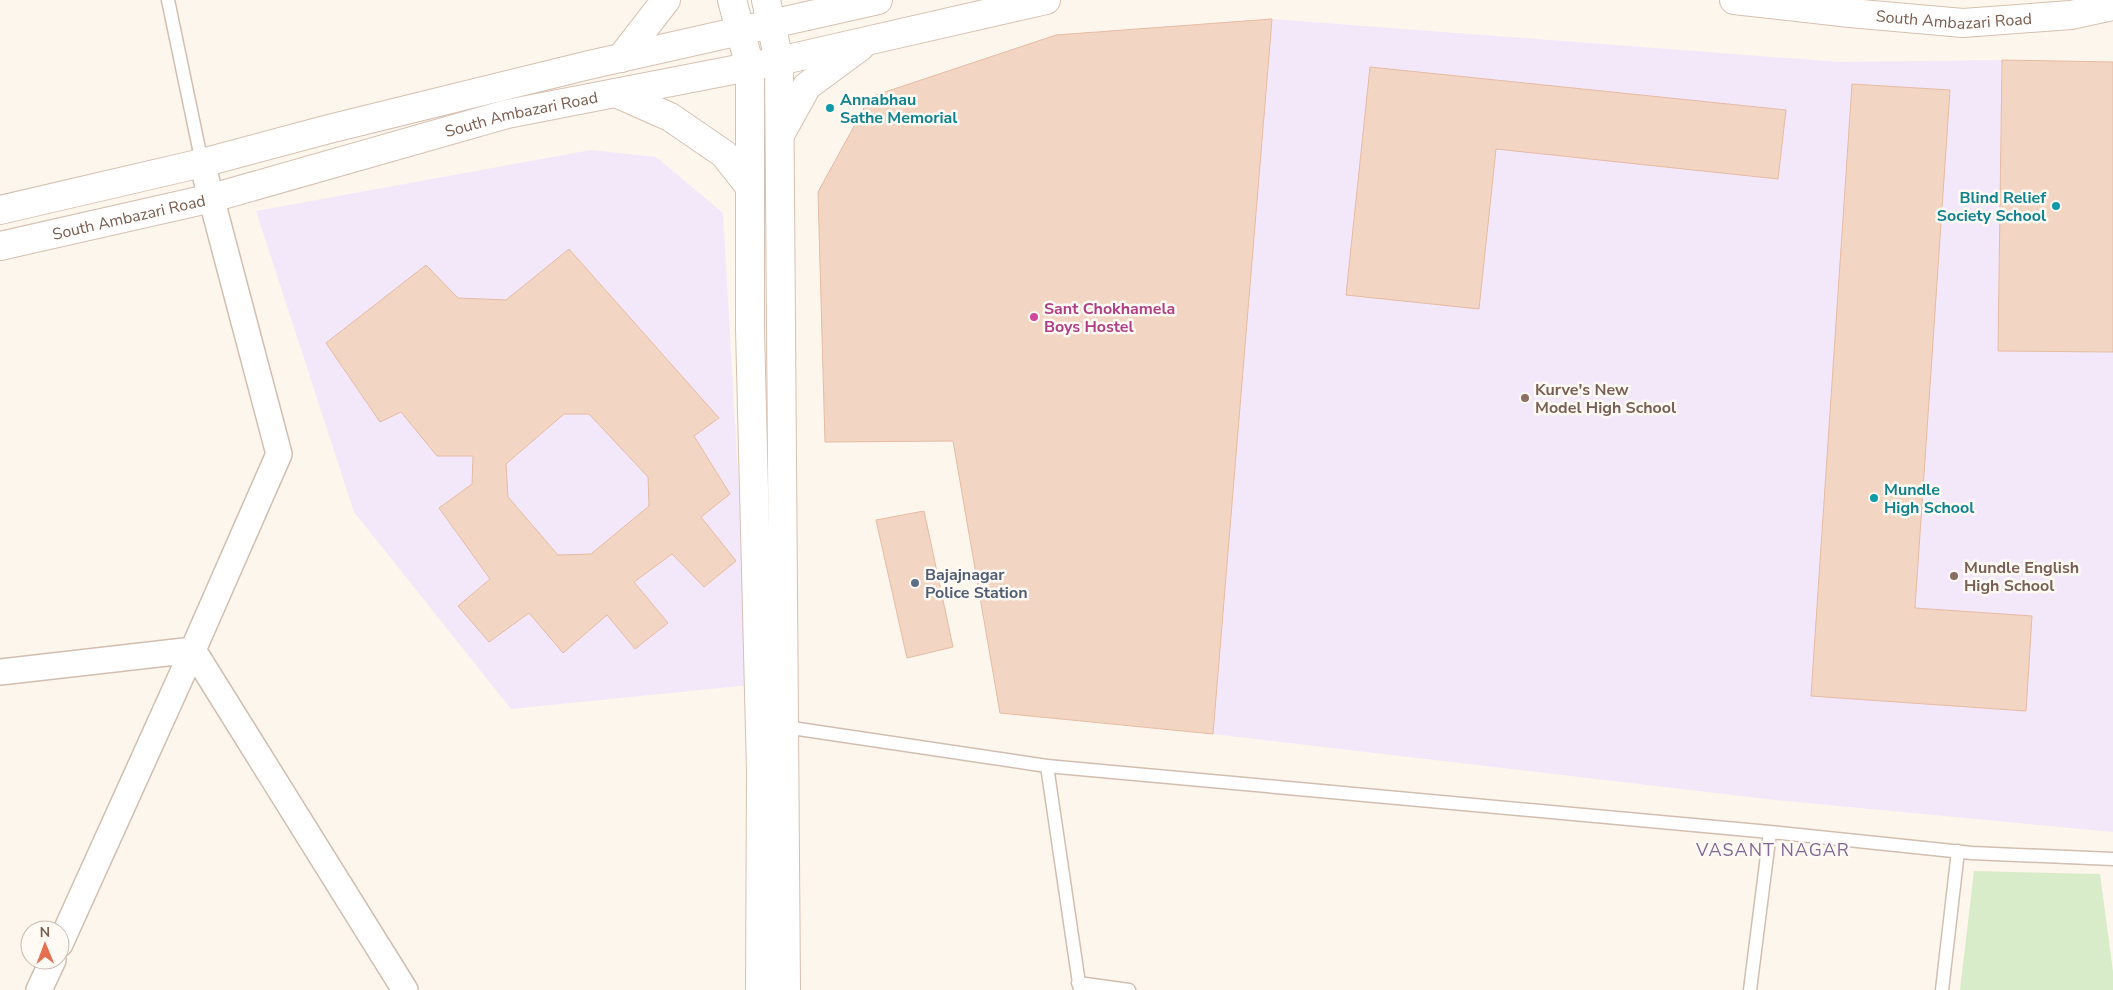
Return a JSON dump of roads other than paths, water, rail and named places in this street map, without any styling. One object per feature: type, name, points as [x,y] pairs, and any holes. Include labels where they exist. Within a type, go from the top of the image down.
[{"type":"main road","points":[[620,58],[666,0]]},
{"type":"main road","points":[[732,0],[750,67],[750,329],[761,772],[760,990]]},
{"type":"main road","name":"South Ambazari Road","points":[[0,210],[202,163],[329,129],[620,58],[740,32],[769,12],[878,0]]},
{"type":"main road","name":"South Ambazari Road","points":[[0,246],[212,198],[507,114],[779,61],[1046,0]]},
{"type":"main road","name":"South Ambazari Road","points":[[1734,0],[1850,13],[1963,22],[2071,15],[2113,6]]},
{"type":"main road","points":[[769,12],[779,61],[786,990]]},
{"type":"main road","points":[[780,135],[807,86],[870,41]]},
{"type":"main road","points":[[616,93],[670,117],[724,154],[750,187]]},
{"type":"street","points":[[70,922],[279,454],[202,163]]},
{"type":"street","points":[[0,672],[193,650]]},
{"type":"street","points":[[193,650],[405,990]]},
{"type":"street","points":[[39,990],[48,970]]},
{"type":"lane","points":[[168,0],[202,163]]},
{"type":"lane","points":[[785,727],[1047,766],[1958,851],[2113,860]]},
{"type":"lane","points":[[1047,766],[1079,987],[1129,990]]},
{"type":"lane","points":[[1750,990],[1770,832]]},
{"type":"lane","points":[[1942,990],[1958,851]]},
{"type":"place","name":"Annabhau Sathe Memorial","points":[[830,108]]},
{"type":"place","name":"Blind Relief Society School","points":[[2056,206]]},
{"type":"place","name":"Sant Chokhamela Boys Hostel","points":[[1034,317]]},
{"type":"place","name":"Kurve's New Model High School","points":[[1525,398]]},
{"type":"place","name":"Mundle High School","points":[[1874,498]]},
{"type":"place","name":"Mundle English High School","points":[[1954,576]]},
{"type":"place","name":"Bajajnagar Police Station","points":[[915,583]]},
{"type":"district","name":"VASANT NAGAR","points":[[1773,850]]}]
